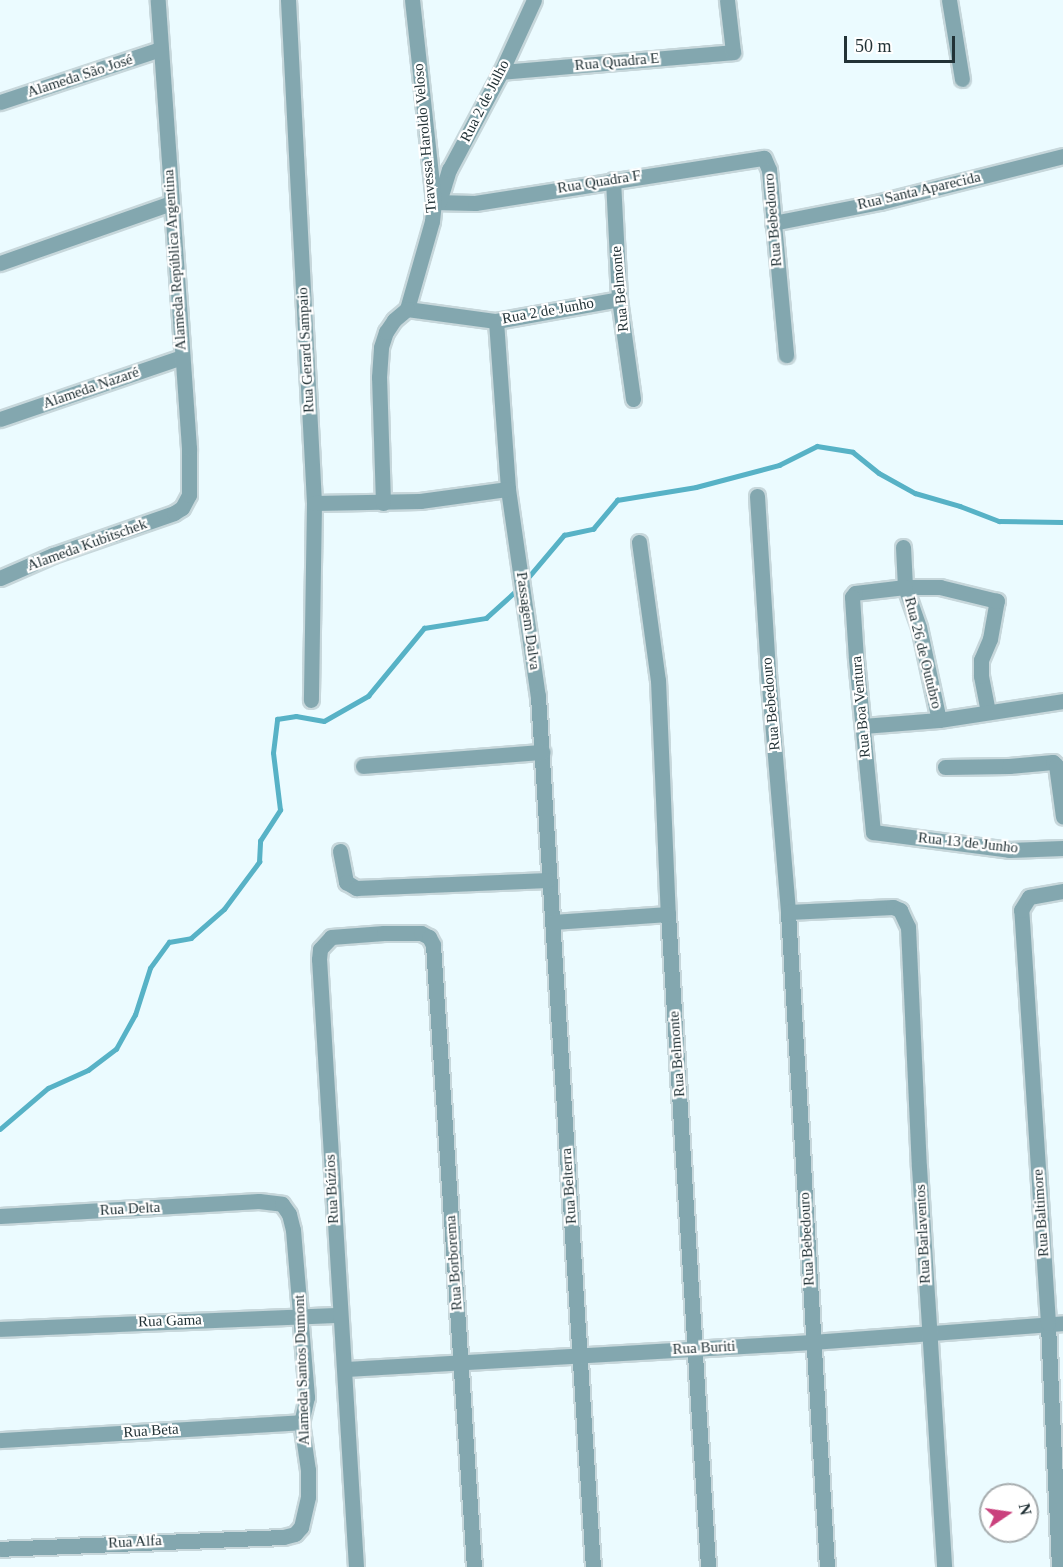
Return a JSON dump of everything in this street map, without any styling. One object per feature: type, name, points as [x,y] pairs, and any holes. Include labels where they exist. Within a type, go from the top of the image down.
[{"type":"street","name":"Alameda República Argentina","points":[[158,0],[191,485],[186,503],[174,513]]},
{"type":"street","name":"Rua Gerard Sampaio","points":[[288,0],[314,502],[311,700]]},
{"type":"street","name":"Travessa Haroldo Veloso","points":[[407,309],[436,202],[412,0]]},
{"type":"street","name":"Rua 2 de Julho","points":[[436,202],[449,170],[501,72],[534,0]]},
{"type":"street","name":"Rua Quadra E","points":[[501,72],[733,52],[727,0]]},
{"type":"street","points":[[949,0],[962,79]]},
{"type":"street","name":"Alameda São José","points":[[0,102],[160,49]]},
{"type":"street","name":"Rua Santa Aparecida","points":[[773,223],[880,202],[1063,156]]},
{"type":"street","name":"Rua Quadra F","points":[[436,202],[475,203],[764,158]]},
{"type":"street","name":"Rua Bebedouro","points":[[764,158],[769,170],[786,355]]},
{"type":"street","name":"Rua Belmonte","points":[[613,180],[619,299],[633,399]]},
{"type":"street","points":[[0,263],[171,202]]},
{"type":"street","name":"Rua 2 de Junho","points":[[407,309],[496,321],[619,299]]},
{"type":"street","points":[[383,503],[379,376],[381,347],[394,320],[407,309]]},
{"type":"street","name":"Passagem Dalva","points":[[496,321],[508,489],[533,658],[542,752],[552,922]]},
{"type":"street","name":"Alameda Nazaré","points":[[0,419],[182,357]]},
{"type":"street","points":[[314,502],[420,501],[508,489]]},
{"type":"street","name":"Rua Bebedouro","points":[[757,496],[768,673],[788,912],[827,1567]]},
{"type":"street","name":"Alameda Kubitschek","points":[[0,578],[53,555],[174,513]]},
{"type":"street","name":"Rua Belmonte","points":[[639,542],[658,680],[668,914],[708,1567]]},
{"type":"street","name":"Rua 26 de Outubro","points":[[903,547],[905,586],[923,644],[939,720]]},
{"type":"street","points":[[905,586],[940,587],[994,599],[998,602],[990,639],[981,660],[981,676],[988,712]]},
{"type":"street","name":"Rua Boa Ventura","points":[[873,832],[852,597],[858,592],[905,586]]},
{"type":"street","points":[[863,726],[939,720],[1063,702]]},
{"type":"street","points":[[363,766],[542,752]]},
{"type":"street","points":[[945,767],[1009,766],[1053,762],[1056,765],[1063,817]]},
{"type":"street","name":"Rua 13 de Junho","points":[[873,832],[1009,850],[1063,848]]},
{"type":"street","points":[[340,851],[346,882],[356,888],[548,880]]},
{"type":"street","name":"Rua Baltimore","points":[[1059,1567],[1056,1323],[1021,910],[1029,897],[1063,891]]},
{"type":"street","name":"Rua Barlaventos","points":[[788,912],[893,907],[900,910],[908,927],[928,1332],[944,1567]]},
{"type":"street","points":[[552,922],[668,914]]},
{"type":"street","name":"Rua Belterra","points":[[552,922],[593,1567]]},
{"type":"street","name":"Rua Búzios","points":[[356,1567],[320,949],[324,942],[338,935],[421,933],[431,940],[433,959]]},
{"type":"street","name":"Rua Borborema","points":[[433,959],[474,1567]]},
{"type":"street","name":"Rua Delta","points":[[0,1216],[260,1201]]},
{"type":"street","name":"Alameda Santos Dumont","points":[[260,1201],[282,1204],[290,1214],[302,1317],[306,1397],[301,1422],[308,1470],[305,1516],[302,1527],[295,1534],[270,1538]]},
{"type":"street","name":"Rua Gama","points":[[0,1329],[340,1315]]},
{"type":"street","name":"Rua Buriti","points":[[345,1369],[461,1360],[813,1342],[1056,1323]]},
{"type":"street","name":"Rua Beta","points":[[0,1440],[301,1422]]},
{"type":"street","name":"Rua Alfa","points":[[0,1549],[270,1538]]},
{"type":"waterway","points":[[526,580],[564,535],[593,529],[617,500],[696,487],[779,465],[817,446],[853,452],[879,473],[915,493],[960,506],[999,521],[1063,522]]},
{"type":"waterway","points":[[0,1129],[48,1088],[88,1070],[116,1049],[135,1015],[150,968],[169,942],[191,938],[224,909],[259,862],[260,841],[280,810],[273,753],[277,719],[296,716],[324,721],[368,696],[424,628],[486,618],[518,589]]}]
